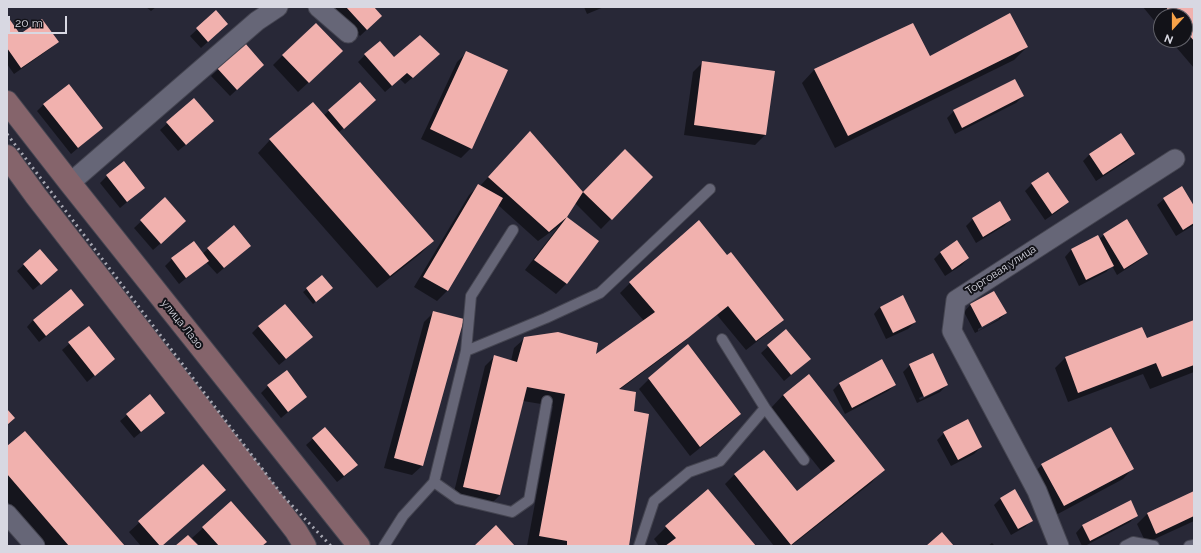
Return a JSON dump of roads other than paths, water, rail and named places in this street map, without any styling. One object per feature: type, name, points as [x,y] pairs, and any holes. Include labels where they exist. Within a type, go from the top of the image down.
[{"type":"main road","name":"улица Лазо","points":[[7,102],[359,546]]},
{"type":"main road","points":[[10,166],[51,215],[296,531],[305,546]]},
{"type":"street","points":[[70,183],[255,14],[278,7]]},
{"type":"street","points":[[318,7],[348,33]]},
{"type":"street","name":"Торговая улица","points":[[1059,546],[1037,491],[952,331],[956,300],[1175,159]]},
{"type":"street","points":[[7,514],[36,546]]},
{"type":"lane","points":[[466,351],[546,318],[600,293],[710,189]]},
{"type":"lane","points":[[384,546],[403,516],[434,482],[466,351],[471,296],[513,230]]},
{"type":"lane","points":[[722,339],[765,408],[804,460]]},
{"type":"lane","points":[[434,482],[458,499],[512,512],[529,500],[547,400]]},
{"type":"lane","points":[[639,546],[654,501],[689,472],[720,461],[765,408]]},
{"type":"lane","points":[[1131,545],[1154,546]]},
{"type":"lane","points":[[1189,546],[1194,545]]},
{"type":"railway","points":[[7,134],[283,496],[331,546]]}]
